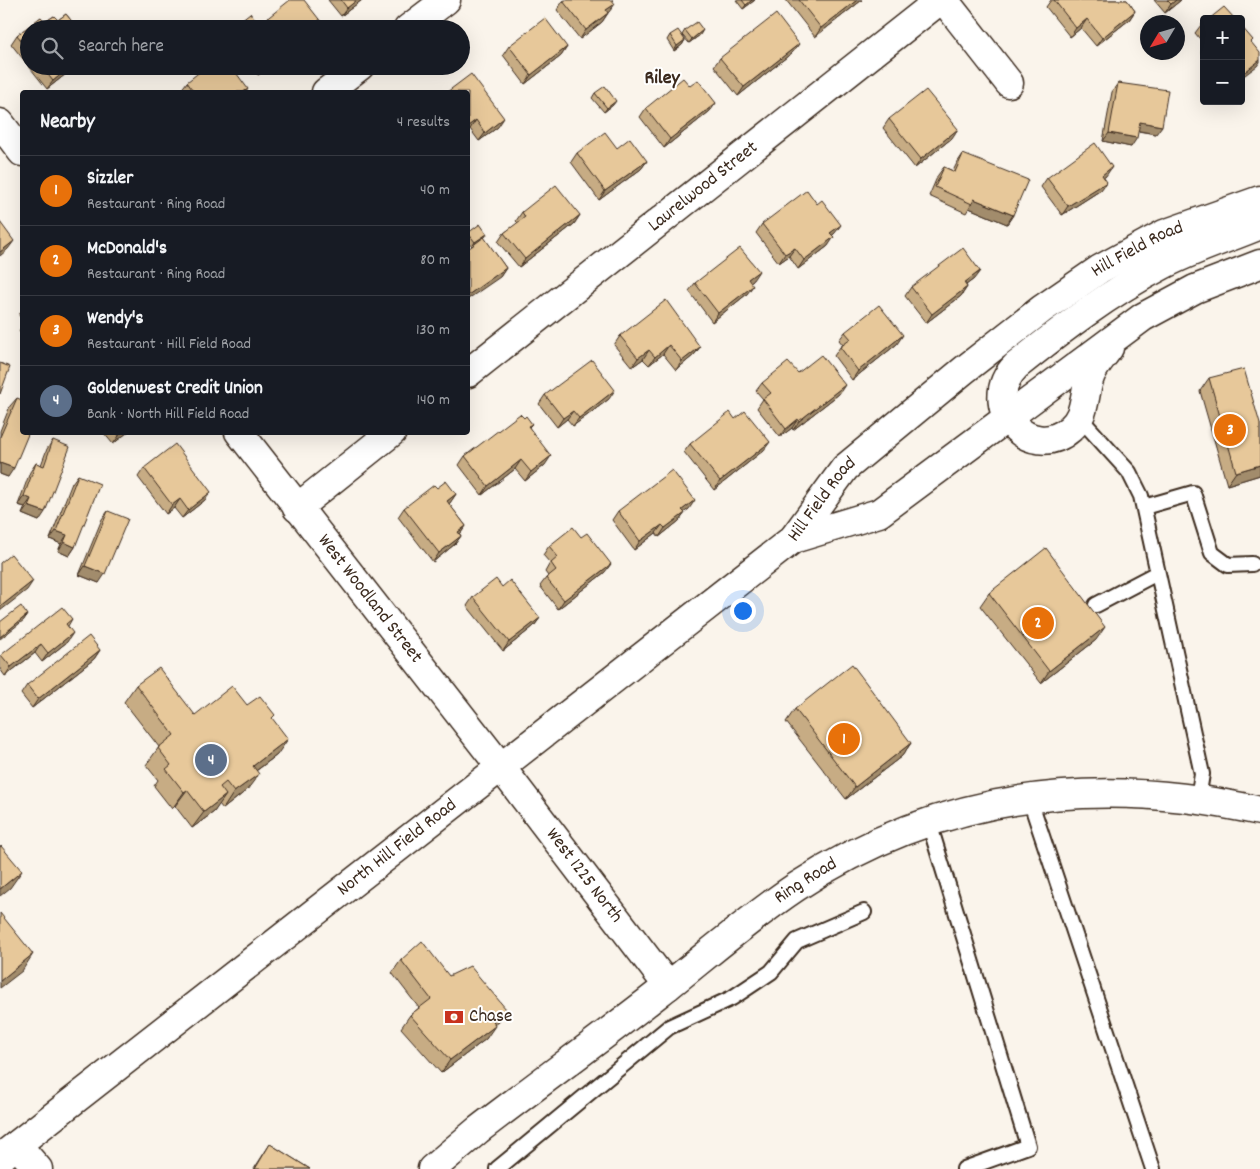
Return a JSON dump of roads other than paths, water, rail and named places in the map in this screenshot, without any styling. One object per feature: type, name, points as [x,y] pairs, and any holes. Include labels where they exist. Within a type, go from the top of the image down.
[{"type":"street","points":[[420,20],[446,0]]},
{"type":"street","name":"Laurelwood Street","points":[[470,371],[940,0]]},
{"type":"street","points":[[944,0],[1009,83]]},
{"type":"street","points":[[329,90],[348,75]]},
{"type":"street","points":[[0,123],[20,149]]},
{"type":"street","name":"Hill Field Road","points":[[793,539],[845,468],[964,370],[1048,305],[1100,269],[1164,234],[1260,200]]},
{"type":"street","points":[[1126,328],[1102,357],[1090,377],[1080,418],[1064,434],[1044,439],[1022,433],[1007,417],[1002,400],[1005,381],[1016,366],[1036,350],[1098,304],[1136,280],[1193,251],[1260,225]]},
{"type":"street","name":"Hill Field Road","points":[[793,539],[880,513],[1126,328],[1181,295],[1260,264]]},
{"type":"street","name":"West Woodland Street","points":[[241,435],[500,766]]},
{"type":"street","points":[[297,508],[388,435]]},
{"type":"street","name":"North Hill Field Road","points":[[8,1151],[793,539]]},
{"type":"street","name":"West 1225 North","points":[[500,766],[668,986]]},
{"type":"street","name":"Ring Road","points":[[432,1169],[545,1079],[798,886],[862,850],[929,823],[988,806],[1029,797],[1100,792],[1198,799],[1260,811]]},
{"type":"street","points":[[8,1151],[38,1169]]},
{"type":"lane","points":[[1080,418],[1129,472],[1144,507],[1202,774],[1198,799]]},
{"type":"lane","points":[[1144,507],[1194,493],[1212,553],[1228,565],[1252,564]]},
{"type":"lane","points":[[1096,605],[1157,573]]},
{"type":"lane","points":[[1029,797],[1107,1027],[1127,1097],[1153,1169]]},
{"type":"lane","points":[[929,823],[1028,1146],[964,1169]]},
{"type":"lane","points":[[497,1169],[669,1027],[732,998],[771,972],[796,941],[864,912]]},
{"type":"place","name":"Wendy's","points":[[1230,430]]},
{"type":"place","name":"McDonald's","points":[[1038,623]]},
{"type":"place","name":"Sizzler","points":[[844,739]]},
{"type":"place","name":"Goldenwest Credit Union","points":[[211,760]]},
{"type":"place","name":"Chase","points":[[454,1017]]},
{"type":"district","name":"Riley","points":[[662,79]]}]
